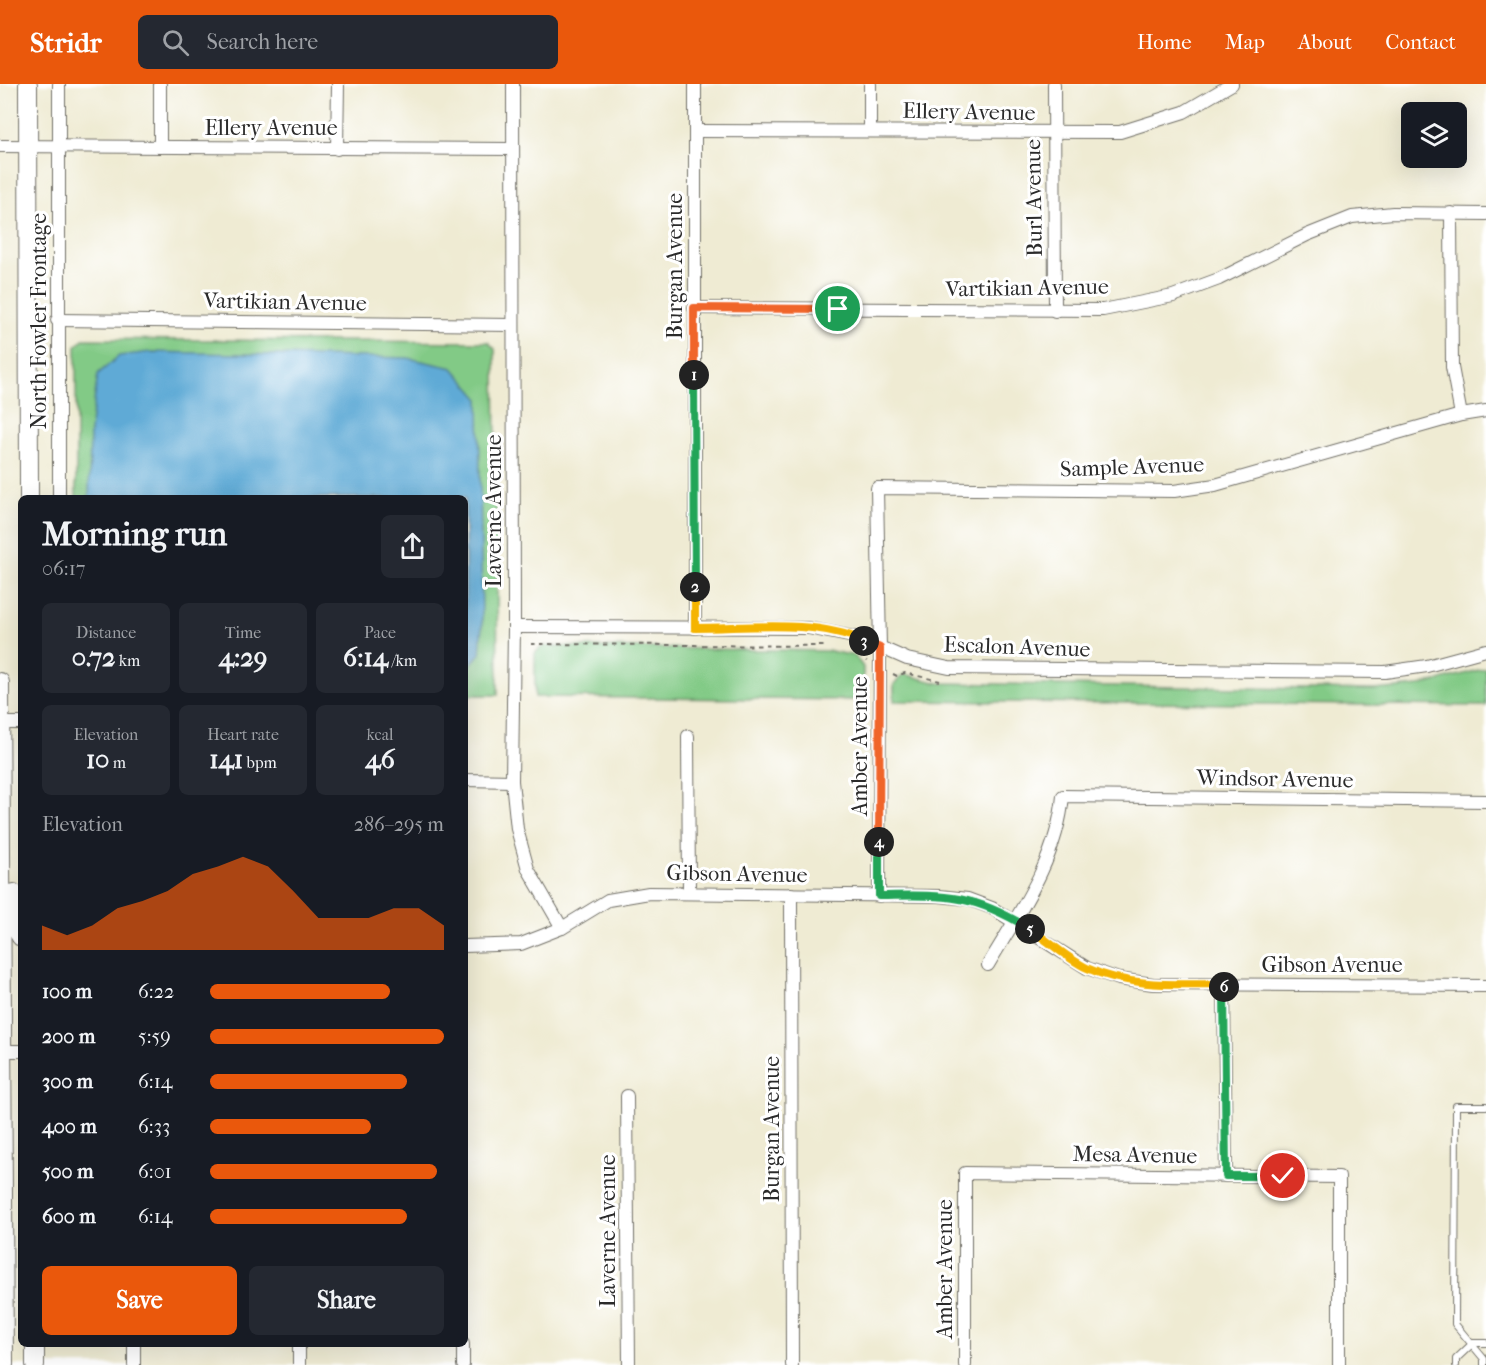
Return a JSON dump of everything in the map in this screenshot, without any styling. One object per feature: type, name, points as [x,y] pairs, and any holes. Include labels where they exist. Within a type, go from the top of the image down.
[{"type":"main road","points":[[28,84],[30,495]]},
{"type":"main road","points":[[0,682],[4,1365]]},
{"type":"main road","points":[[1,867],[14,892],[15,927],[18,932]]},
{"type":"main road","points":[[35,1347],[35,1365]]},
{"type":"street","name":"North Fowler Frontage","points":[[59,84],[57,320],[59,495]]},
{"type":"street","points":[[160,84],[160,147]]},
{"type":"street","points":[[337,149],[338,84]]},
{"type":"street","name":"Laverne Avenue","points":[[513,84],[512,781],[517,829],[528,869],[562,928]]},
{"type":"street","name":"Burgan Avenue","points":[[695,84],[695,628]]},
{"type":"street","points":[[870,84],[870,131]]},
{"type":"street","name":"Burl Avenue","points":[[1054,84],[1055,311]]},
{"type":"street","name":"Ellery Avenue","points":[[695,131],[1119,132],[1184,112],[1232,84]]},
{"type":"street","name":"Ellery Avenue","points":[[28,145],[513,149]]},
{"type":"street","points":[[0,146],[28,145]]},
{"type":"street","name":"Vartikian Avenue","points":[[694,308],[1102,310],[1173,296],[1219,279],[1307,235],[1352,218],[1393,213],[1486,214]]},
{"type":"street","points":[[1451,213],[1452,367],[1461,415]]},
{"type":"street","name":"Vartikian Avenue","points":[[57,320],[512,325]]},
{"type":"street","name":"Sample Avenue","points":[[877,488],[1174,491],[1215,485],[1461,415],[1486,411]]},
{"type":"street","name":"Amber Avenue","points":[[877,488],[880,648],[879,896]]},
{"type":"street","name":"Escalon Avenue","points":[[514,627],[808,628],[851,636],[907,659],[948,668],[1385,672],[1426,666],[1486,650]]},
{"type":"street","points":[[0,723],[18,723]]},
{"type":"street","points":[[688,736],[689,893]]},
{"type":"street","points":[[468,780],[512,781]]},
{"type":"street","name":"Windsor Avenue","points":[[1015,920],[1055,843],[1063,796],[1486,801]]},
{"type":"street","name":"Gibson Avenue","points":[[468,946],[522,944],[562,928],[608,900],[649,893],[939,896],[968,899],[992,908],[1015,920],[1087,968],[1119,979],[1153,984],[1486,986]]},
{"type":"street","name":"Burgan Avenue","points":[[791,894],[792,1365]]},
{"type":"street","points":[[988,965],[1015,920]]},
{"type":"street","points":[[1224,984],[1226,1176]]},
{"type":"street","points":[[1,1051],[18,1051]]},
{"type":"street","name":"Laverne Avenue","points":[[627,1096],[629,1365]]},
{"type":"street","name":"Amber Avenue","points":[[965,1173],[965,1365]]},
{"type":"street","name":"Mesa Avenue","points":[[965,1173],[1340,1177],[1339,1365]]},
{"type":"street","points":[[134,1347],[134,1365]]},
{"type":"street","points":[[299,1347],[299,1365]]},
{"type":"street","points":[[463,1347],[463,1365]]},
{"type":"lane","points":[[1484,1365],[1484,1359],[1473,1343],[1455,1324],[1456,1106],[1486,1106]]},
{"type":"lane","points":[[1456,1365],[1456,1359],[1473,1343],[1486,1343]]},
{"type":"green space","points":[[83,339],[488,342],[495,349],[498,695],[468,695],[468,495],[76,495],[76,346]]},
{"type":"green space","points":[[543,646],[830,651],[855,656],[863,667],[863,700],[535,697],[535,653]]},
{"type":"green space","points":[[1486,668],[1486,706],[894,701],[894,684],[904,674],[938,683],[1374,690],[1419,686]]},
{"type":"water","points":[[151,352],[408,358],[453,368],[479,398],[482,623],[480,654],[468,667],[468,495],[89,495],[90,431],[98,374],[119,356]]},
{"type":"route","points":[[838,309],[694,308],[695,628],[808,628],[859,638],[880,648],[879,896],[939,896],[968,899],[1015,920],[1087,968],[1119,979],[1153,984],[1224,984],[1226,1176],[1283,1176]]}]
